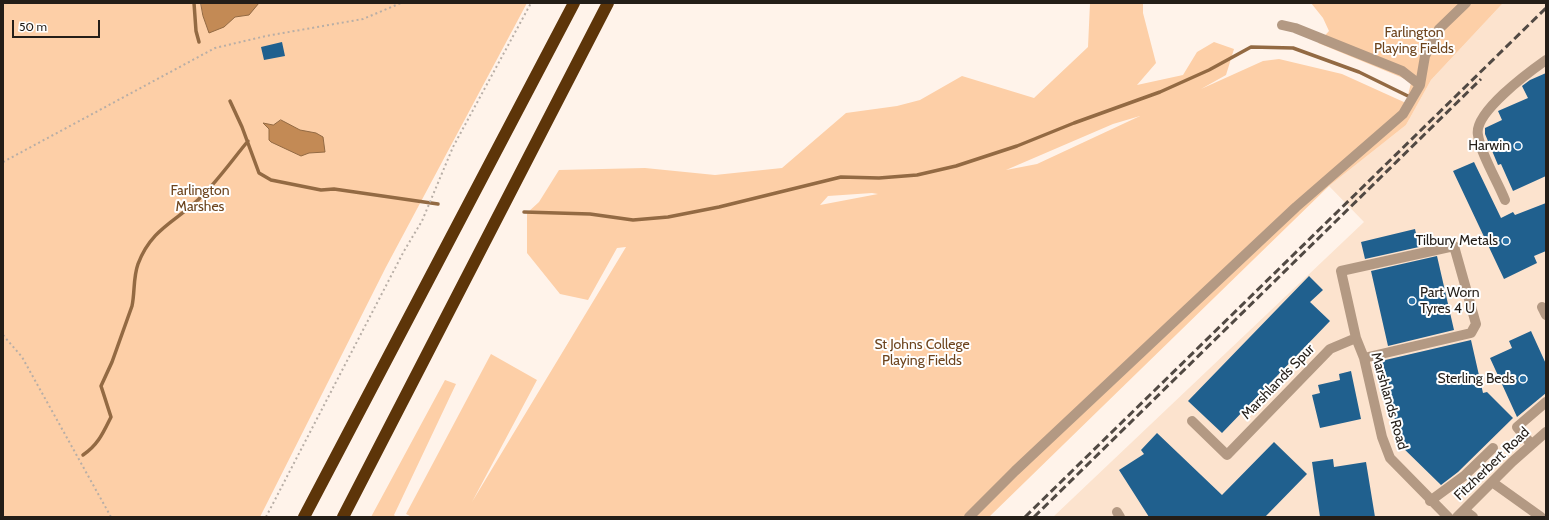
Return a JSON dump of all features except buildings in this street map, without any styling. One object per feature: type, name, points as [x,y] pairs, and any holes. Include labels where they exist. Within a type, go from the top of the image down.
[{"type":"highway","points":[[304,517],[574,3]]},
{"type":"highway","points":[[343,517],[608,3]]},
{"type":"street","points":[[969,517],[1015,471],[1296,207],[1403,114],[1415,94],[1425,56],[1439,29],[1466,3]]},
{"type":"street","points":[[1282,26],[1295,28],[1402,71],[1415,94]]},
{"type":"street","points":[[1505,200],[1477,134],[1478,128],[1485,114],[1513,86],[1546,60]]},
{"type":"street","name":"Marshlands Road","points":[[1364,358],[1471,333],[1476,324],[1454,246],[1341,271],[1356,338],[1364,358],[1382,437],[1390,458],[1448,517]]},
{"type":"street","name":"Marshlands Spur","points":[[1192,421],[1227,455],[1330,349],[1356,338]]},
{"type":"street","points":[[1532,444],[1517,427],[1546,402]]},
{"type":"street","name":"Fitzherbert Road","points":[[1461,514],[1492,482],[1546,432]]},
{"type":"street","points":[[1430,500],[1464,476],[1493,448]]},
{"type":"street","points":[[1492,482],[1541,517]]},
{"type":"street","points":[[1461,514],[1473,517]]},
{"type":"path","points":[[3,162],[215,48],[246,40],[363,19],[401,3]]},
{"type":"path","points":[[266,517],[400,258],[427,212],[453,146],[531,3]]},
{"type":"path","points":[[3,336],[22,357],[111,517]]},
{"type":"shaded area","points":[[201,3],[259,3],[249,15],[235,17],[224,27],[209,33],[203,16]]},
{"type":"shaded area","points":[[1503,3],[1546,3],[1546,517],[1053,517],[1364,222],[1329,186],[1406,125],[1431,80]]},
{"type":"shaded area","points":[[281,120],[300,130],[316,133],[323,137],[325,152],[309,153],[301,156],[271,142],[269,140],[269,129],[263,123],[273,125]]},
{"type":"green space","name":"Farlington Marshes","points":[[3,3],[527,3],[386,267],[260,517],[3,517]]},
{"type":"green space","name":"St Johns College Playing Fields","points":[[1090,3],[1143,3],[1143,13],[1156,63],[1137,85],[1183,75],[1197,52],[1214,42],[1234,49],[1226,75],[1201,89],[1263,61],[1279,59],[1342,74],[1406,103],[1411,83],[1403,78],[1318,43],[1329,31],[1323,18],[1311,3],[1503,3],[1431,80],[1406,125],[1329,186],[989,517],[412,517],[406,514],[491,354],[537,380],[472,502],[626,247],[617,248],[588,300],[560,294],[527,253],[527,213],[539,202],[559,170],[645,168],[715,175],[782,168],[846,113],[897,106],[920,100],[962,76],[1034,98],[1088,47]],"holes":[[[1140,116],[1037,164],[1006,170],[1113,124]],[[872,193],[878,194],[820,205],[828,196]]]},
{"type":"green space","points":[[445,380],[456,384],[394,515],[396,517],[371,517]]},
{"type":"waterway","points":[[194,3],[196,31],[199,42]]},
{"type":"waterway","points":[[524,212],[590,214],[633,220],[668,217],[719,207],[841,177],[879,178],[917,175],[956,166],[1017,146],[1074,123],[1160,92],[1209,70],[1251,47],[1293,48],[1359,72],[1412,98]]},
{"type":"waterway","points":[[230,101],[242,127],[259,173],[271,180],[321,190],[334,189],[438,204]]},
{"type":"waterway","points":[[83,455],[96,443],[111,417],[101,386],[112,362],[132,306],[136,269],[144,251],[158,233],[193,205],[220,176],[248,141]]},
{"type":"railway","points":[[1025,517],[1546,8]]},
{"type":"railway","points":[[1034,517],[1481,79]]},
{"type":"place","name":"Harwin","points":[[1518,146]]},
{"type":"place","name":"Tilbury Metals","points":[[1506,241]]},
{"type":"place","name":"Part Worn Tyres 4 U","points":[[1412,301]]},
{"type":"place","name":"Sterling Beds","points":[[1523,379]]},
{"type":"park label","name":"Farlington Playing Fields","points":[[1414,42]]}]
